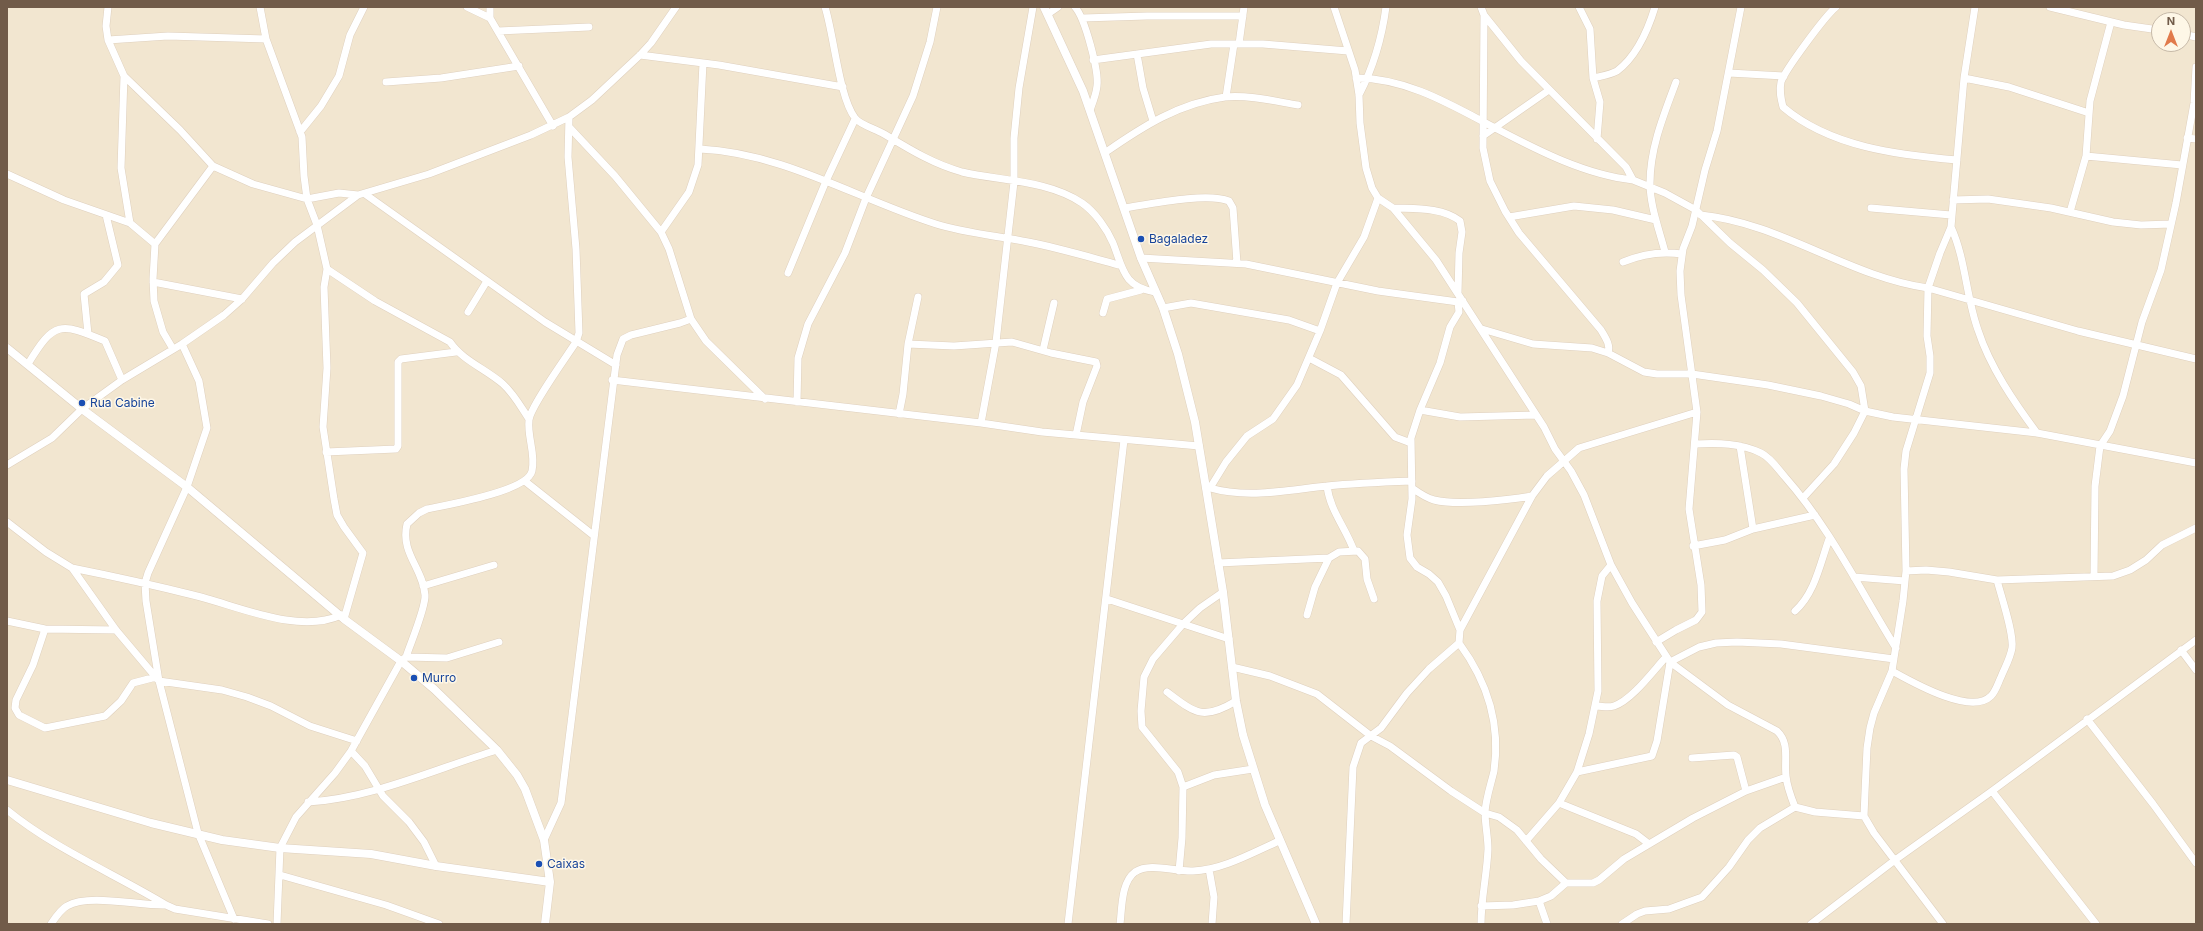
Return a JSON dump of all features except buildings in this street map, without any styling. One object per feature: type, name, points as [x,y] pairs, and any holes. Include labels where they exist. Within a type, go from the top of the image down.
[{"type":"street","points":[[108,7],[106,26],[108,40],[124,76],[180,130],[213,166],[253,184],[307,199],[339,193],[362,195],[576,342],[616,365]]},
{"type":"street","points":[[260,7],[266,39],[300,132],[307,199],[317,224],[327,269],[324,287],[327,368],[323,410],[326,452],[337,515],[352,540],[363,554],[342,617]]},
{"type":"street","points":[[300,132],[321,106],[339,76],[350,35],[364,7]]},
{"type":"street","points":[[467,7],[490,18]]},
{"type":"street","points":[[490,7],[490,18],[553,126]]},
{"type":"street","points":[[7,465],[52,438],[82,409],[122,380],[182,344],[224,315],[242,299],[273,263],[317,224],[362,195],[429,174],[553,126],[569,117],[592,100],[640,55],[651,43],[676,7]]},
{"type":"street","points":[[825,7],[846,100],[855,119],[922,157],[946,166],[961,171],[1053,191],[1083,204],[1097,217],[1106,230],[1113,243],[1119,265],[1132,283],[1141,290]]},
{"type":"street","points":[[798,402],[798,358],[808,324],[845,253],[866,198],[913,96],[930,42],[937,7]]},
{"type":"street","points":[[981,423],[996,342],[1014,182],[1014,138],[1019,88],[1033,7]]},
{"type":"street","points":[[1058,7],[1046,10],[1090,110],[1106,152],[1141,258],[1162,308],[1178,354],[1208,488],[1236,701],[1253,769],[1279,841],[1316,924]]},
{"type":"street","points":[[1075,7],[1083,18],[1097,77],[1097,86],[1090,110]]},
{"type":"street","points":[[1226,97],[1244,7]]},
{"type":"street","points":[[1359,95],[1368,78],[1383,27],[1386,7]]},
{"type":"street","points":[[1481,7],[1484,15],[1521,61],[1626,167],[1633,180]]},
{"type":"street","points":[[1580,7],[1590,29],[1593,78],[1600,102],[1597,138]]},
{"type":"street","points":[[1593,78],[1616,71],[1626,62],[1643,38],[1655,7]]},
{"type":"street","points":[[1656,642],[1700,617],[1701,585],[1693,546],[1689,509],[1696,444],[1697,412],[1681,295],[1680,271],[1682,254],[1698,213],[1702,182],[1717,131],[1741,7]]},
{"type":"street","points":[[1836,7],[1817,29],[1781,81],[1780,94],[1783,107],[1822,132],[1889,152],[1957,160]]},
{"type":"street","points":[[1943,924],[1864,816],[1866,763],[1870,728],[1874,713],[1892,671],[1896,648],[1906,571],[1904,469],[1906,452],[1930,373],[1930,356],[1927,336],[1928,288],[1951,227],[1964,78],[1975,7]]},
{"type":"street","points":[[2050,7],[2111,22],[2151,29]]},
{"type":"street","points":[[1336,9],[1356,78],[1366,168],[1372,188],[1378,198],[1393,208],[1436,260],[1458,293],[1461,301],[1482,330],[1536,414],[1584,495],[1611,564],[1656,642],[1668,659],[1728,705],[1777,731],[1783,736],[1786,746],[1786,776],[1795,807]]},
{"type":"street","points":[[1083,18],[1154,15],[1243,16]]},
{"type":"street","points":[[1484,15],[1484,136],[1485,161],[1490,181],[1509,217],[1536,254],[1601,330],[1607,340],[1610,350],[1608,353]]},
{"type":"street","points":[[2070,212],[2086,156],[2089,113],[2094,83],[2111,22]]},
{"type":"street","points":[[498,31],[589,27]]},
{"type":"street","points":[[108,40],[168,36],[266,39]]},
{"type":"street","points":[[1093,60],[1212,44],[1308,46],[1348,50]]},
{"type":"street","points":[[1136,54],[1143,88],[1153,120]]},
{"type":"street","points":[[640,55],[703,63],[843,87]]},
{"type":"street","points":[[661,232],[689,192],[698,165],[700,149],[700,99],[703,63]]},
{"type":"street","points":[[386,82],[441,78],[519,66]]},
{"type":"street","points":[[2094,576],[2095,486],[2100,446],[2110,431],[2117,414],[2137,345],[2142,322],[2161,270],[2194,103],[2196,67]]},
{"type":"street","points":[[1728,73],[1784,76]]},
{"type":"street","points":[[124,76],[121,168],[130,223]]},
{"type":"street","points":[[1356,78],[1368,78],[1421,91],[1569,162],[1616,178],[1633,180],[1650,187],[1698,213],[1763,270],[1798,303],[1853,372],[1861,386],[1865,411],[1834,464],[1803,498]]},
{"type":"street","points":[[1964,78],[2009,87],[2089,113]]},
{"type":"street","points":[[1665,252],[1656,220],[1650,187],[1651,165],[1661,122],[1676,82]]},
{"type":"street","points":[[1484,136],[1549,90]]},
{"type":"street","points":[[1106,152],[1153,120],[1173,112],[1226,97],[1255,98],[1298,105]]},
{"type":"street","points":[[529,419],[576,342],[580,322],[568,157],[570,128],[569,117]]},
{"type":"street","points":[[788,273],[826,181],[855,119]]},
{"type":"street","points":[[570,128],[615,176],[661,232],[670,249],[691,319],[706,341],[766,399]]},
{"type":"street","points":[[2187,138],[2196,139]]},
{"type":"street","points":[[700,149],[723,150],[745,154],[797,169],[866,198],[942,226],[1029,242],[1119,265]]},
{"type":"street","points":[[2086,156],[2182,165]]},
{"type":"street","points":[[173,349],[163,332],[157,317],[153,282],[155,244],[177,211],[213,166]]},
{"type":"street","points":[[7,174],[64,200],[130,223],[155,244]]},
{"type":"street","points":[[1124,208],[1195,199],[1217,198],[1229,201],[1233,208],[1237,263]]},
{"type":"street","points":[[1208,488],[1247,436],[1273,419],[1287,402],[1309,358],[1337,283],[1364,237],[1378,198]]},
{"type":"street","points":[[1953,200],[1995,200],[2141,225],[2171,224]]},
{"type":"street","points":[[1509,217],[1574,206],[1608,209],[1656,220]]},
{"type":"street","points":[[1393,208],[1425,210],[1452,215],[1460,221],[1462,232],[1459,253],[1458,293]]},
{"type":"street","points":[[1871,208],[1951,215]]},
{"type":"street","points":[[1698,213],[1740,224],[1850,266],[1907,285],[1928,288],[2071,329],[2196,359]]},
{"type":"street","points":[[88,334],[84,294],[104,282],[118,265],[106,215]]},
{"type":"street","points":[[1951,227],[1958,241],[1977,330],[1990,359],[2016,403],[2037,433]]},
{"type":"street","points":[[1623,262],[1636,256],[1665,252],[1682,254]]},
{"type":"street","points":[[1141,258],[1237,263],[1378,291],[1461,301]]},
{"type":"street","points":[[277,924],[280,848],[296,817],[335,773],[357,741],[404,659],[425,602],[423,586],[405,545],[407,524],[413,517],[427,509],[482,498],[526,482],[533,468],[529,419],[511,392],[456,352],[450,342],[375,301],[327,269]]},
{"type":"street","points":[[468,312],[487,281]]},
{"type":"street","points":[[153,282],[242,299]]},
{"type":"street","points":[[1103,313],[1107,299],[1141,290],[1155,292]]},
{"type":"street","points":[[899,414],[903,394],[908,344],[918,297]]},
{"type":"street","points":[[1460,630],[1446,596],[1438,582],[1429,574],[1417,567],[1410,558],[1407,535],[1412,485],[1410,443],[1420,410],[1440,363],[1450,326],[1459,312],[1461,301]]},
{"type":"street","points":[[1043,350],[1054,303]]},
{"type":"street","points":[[1162,308],[1178,304],[1198,304],[1289,320],[1320,331]]},
{"type":"street","points":[[544,840],[561,803],[612,380],[617,355],[623,339],[691,319]]},
{"type":"street","points":[[28,364],[41,342],[58,328],[68,327],[105,341],[122,380]]},
{"type":"street","points":[[1482,330],[1533,344],[1579,347],[1608,353],[1644,372],[1668,376],[1692,374],[1768,385],[1849,404],[1865,411],[1916,420],[2037,433],[2196,463]]},
{"type":"street","points":[[908,344],[954,346],[996,342],[1018,343],[1096,362],[1097,366],[1083,402],[1076,435]]},
{"type":"street","points":[[182,344],[199,382],[207,428],[186,487],[145,583],[158,679],[198,833],[234,919]]},
{"type":"street","points":[[7,348],[82,409],[186,487],[342,617],[404,659],[497,750],[517,775],[525,789],[544,840],[550,882],[545,924]]},
{"type":"street","points":[[326,452],[396,449],[398,446],[398,362],[401,359],[456,352]]},
{"type":"street","points":[[1309,358],[1341,375],[1395,437],[1410,443]]},
{"type":"street","points":[[612,380],[1076,435],[1198,446]]},
{"type":"street","points":[[1420,410],[1460,417],[1536,414]]},
{"type":"street","points":[[1481,924],[1481,906],[1488,850],[1485,813],[1495,753],[1492,708],[1478,672],[1459,643],[1460,630],[1532,496],[1546,476],[1579,448],[1697,412]]},
{"type":"street","points":[[1068,924],[1107,599],[1124,440]]},
{"type":"street","points":[[1696,444],[1740,446],[1766,457],[1803,498],[1854,577],[1896,648]]},
{"type":"street","points":[[1740,446],[1753,529]]},
{"type":"street","points":[[526,482],[594,535]]},
{"type":"street","points":[[1208,488],[1235,493],[1264,494],[1327,486],[1412,485],[1428,498],[1442,502],[1532,496]]},
{"type":"street","points":[[1327,486],[1328,500],[1347,533],[1354,551]]},
{"type":"street","points":[[1693,546],[1736,537],[1753,529],[1814,515]]},
{"type":"street","points":[[7,522],[46,552],[72,568],[145,583],[198,596],[253,613],[281,619],[323,622],[342,617]]},
{"type":"street","points":[[1906,571],[1949,572],[1997,580],[2113,576],[2130,570],[2146,560],[2162,545],[2196,528]]},
{"type":"street","points":[[1795,611],[1804,603],[1810,593],[1829,539]]},
{"type":"street","points":[[1218,563],[1329,558],[1339,552],[1354,551],[1363,554],[1367,579],[1374,599]]},
{"type":"street","points":[[1307,615],[1315,587],[1329,558]]},
{"type":"street","points":[[1526,840],[1559,803],[1577,772],[1589,734],[1596,706],[1598,679],[1597,601],[1602,576],[1611,564]]},
{"type":"street","points":[[423,586],[494,565]]},
{"type":"street","points":[[72,568],[116,630],[158,679]]},
{"type":"street","points":[[1854,577],[1905,581]]},
{"type":"street","points":[[1892,671],[1937,694],[1958,700],[1974,702],[1983,701],[1991,697],[2009,659],[2012,647],[2011,636],[1997,580]]},
{"type":"street","points":[[1179,871],[1182,838],[1183,787],[1178,772],[1142,727],[1142,690],[1148,668],[1183,624],[1200,608],[1222,592]]},
{"type":"street","points":[[1107,599],[1229,640]]},
{"type":"street","points":[[7,621],[45,629],[116,630]]},
{"type":"street","points":[[45,629],[33,665],[16,700],[15,708],[19,715],[38,726],[54,727],[105,716],[121,701],[133,683],[158,679],[222,690],[247,697],[271,706],[310,726],[357,741]]},
{"type":"street","points":[[1810,924],[2196,640]]},
{"type":"street","points":[[404,659],[447,658],[499,642]]},
{"type":"street","points":[[1596,706],[1608,707],[1620,703],[1668,659],[1699,647],[1716,643],[1737,642],[1781,644],[1894,659]]},
{"type":"street","points":[[1347,924],[1354,767],[1361,744],[1390,718],[1407,693],[1429,669],[1459,643]]},
{"type":"street","points":[[2182,650],[2196,670]]},
{"type":"street","points":[[1577,772],[1652,756],[1657,740],[1668,659]]},
{"type":"street","points":[[1232,667],[1270,676],[1317,694],[1371,736],[1390,746],[1451,791],[1485,813],[1499,817],[1517,830],[1541,859],[1566,883]]},
{"type":"street","points":[[1167,692],[1189,708],[1201,713],[1225,708],[1236,701]]},
{"type":"street","points":[[2087,719],[2153,804],[2196,863]]},
{"type":"street","points":[[308,802],[337,799],[379,788],[497,750]]},
{"type":"street","points":[[351,751],[365,766],[379,788],[424,842],[436,866]]},
{"type":"street","points":[[1692,758],[1734,755],[1738,757],[1746,791]]},
{"type":"street","points":[[1183,787],[1214,775],[1253,769]]},
{"type":"street","points":[[1481,906],[1513,905],[1539,901],[1551,896],[1566,883],[1593,883],[1599,880],[1624,859],[1693,818],[1746,791],[1786,776]]},
{"type":"street","points":[[7,780],[151,822],[222,840],[280,848],[371,854],[436,866],[550,882]]},
{"type":"street","points":[[1992,791],[2096,924]]},
{"type":"street","points":[[1559,803],[1636,834],[1649,844]]},
{"type":"street","points":[[1622,924],[1637,914],[1645,911],[1669,909],[1702,898],[1760,828],[1795,807],[1804,810],[1864,816]]},
{"type":"street","points":[[7,810],[31,829],[67,852],[112,874],[175,909],[268,924]]},
{"type":"street","points":[[1120,924],[1125,891],[1129,879],[1135,872],[1150,868],[1179,871],[1209,869],[1279,841]]},
{"type":"street","points":[[1209,869],[1214,897],[1212,924]]},
{"type":"street","points":[[280,875],[386,905],[439,924]]},
{"type":"street","points":[[51,924],[67,906],[83,900],[150,906],[166,905]]},
{"type":"street","points":[[1539,901],[1547,924]]},
{"type":"shaded area","points":[[7,7],[2196,7],[2196,924],[7,924]]},
{"type":"place","name":"Bagaladez","points":[[1141,239]]},
{"type":"place","name":"Rua Cabine","points":[[82,403]]},
{"type":"place","name":"Murro","points":[[414,678]]},
{"type":"place","name":"Caixas","points":[[539,864]]}]
